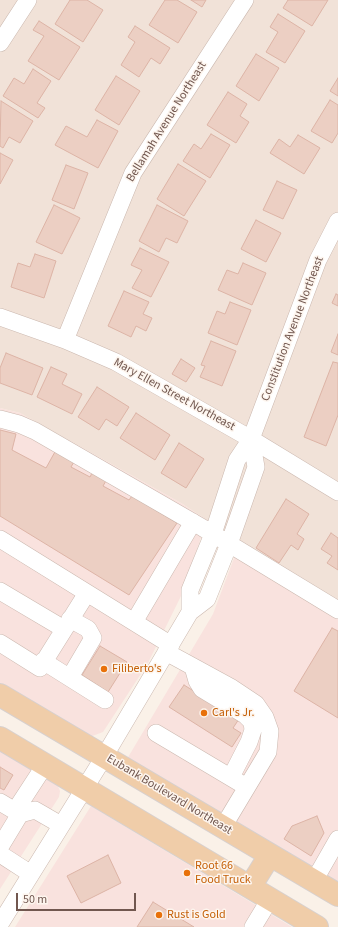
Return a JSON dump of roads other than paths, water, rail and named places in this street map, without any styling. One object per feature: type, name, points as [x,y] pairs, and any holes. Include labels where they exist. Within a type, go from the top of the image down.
[{"type":"main road","name":"Eubank Boulevard Northeast","points":[[0,694],[338,895]]},
{"type":"main road","points":[[0,738],[317,927]]},
{"type":"main road","points":[[250,887],[270,855]]},
{"type":"street","points":[[0,43],[28,0]]},
{"type":"street","name":"Bellamah Avenue Northeast","points":[[65,340],[133,173],[245,0]]},
{"type":"street","name":"Constitution Avenue Northeast","points":[[190,612],[190,590],[212,534],[237,460],[251,439],[318,260],[338,221]]},
{"type":"street","name":"Mary Ellen Street Northeast","points":[[0,318],[65,340],[116,362],[251,439],[338,492]]},
{"type":"street","points":[[0,419],[19,424],[35,431],[193,522],[338,610]]},
{"type":"street","name":"Constitution Avenue Northeast","points":[[0,924],[5,906],[32,874],[104,757],[190,612],[207,599],[229,544],[256,467],[251,439]]},
{"type":"street","points":[[134,622],[193,522]]},
{"type":"street","points":[[0,539],[134,622],[193,667],[256,704],[265,717],[270,731],[268,752],[223,827]]},
{"type":"street","points":[[0,591],[67,624],[88,629],[93,638],[70,677]]},
{"type":"street","points":[[0,643],[40,668],[87,593]]},
{"type":"street","points":[[44,661],[105,700]]},
{"type":"street","points":[[193,667],[197,681],[202,689],[245,715],[252,722],[253,730],[249,742],[231,777]]},
{"type":"street","points":[[156,733],[247,787]]},
{"type":"street","points":[[0,847],[45,765]]},
{"type":"street","points":[[0,802],[18,813],[35,810],[61,825]]},
{"type":"street","points":[[314,881],[338,839]]},
{"type":"street","points":[[0,854],[32,874]]},
{"type":"street","points":[[253,927],[270,899]]},
{"type":"place","name":"Filiberto's","points":[[104,669]]},
{"type":"place","name":"Carl's Jr.","points":[[204,713]]},
{"type":"place","name":"Root 66 Food Truck","points":[[187,873]]},
{"type":"place","name":"Rust is Gold","points":[[159,915]]}]
